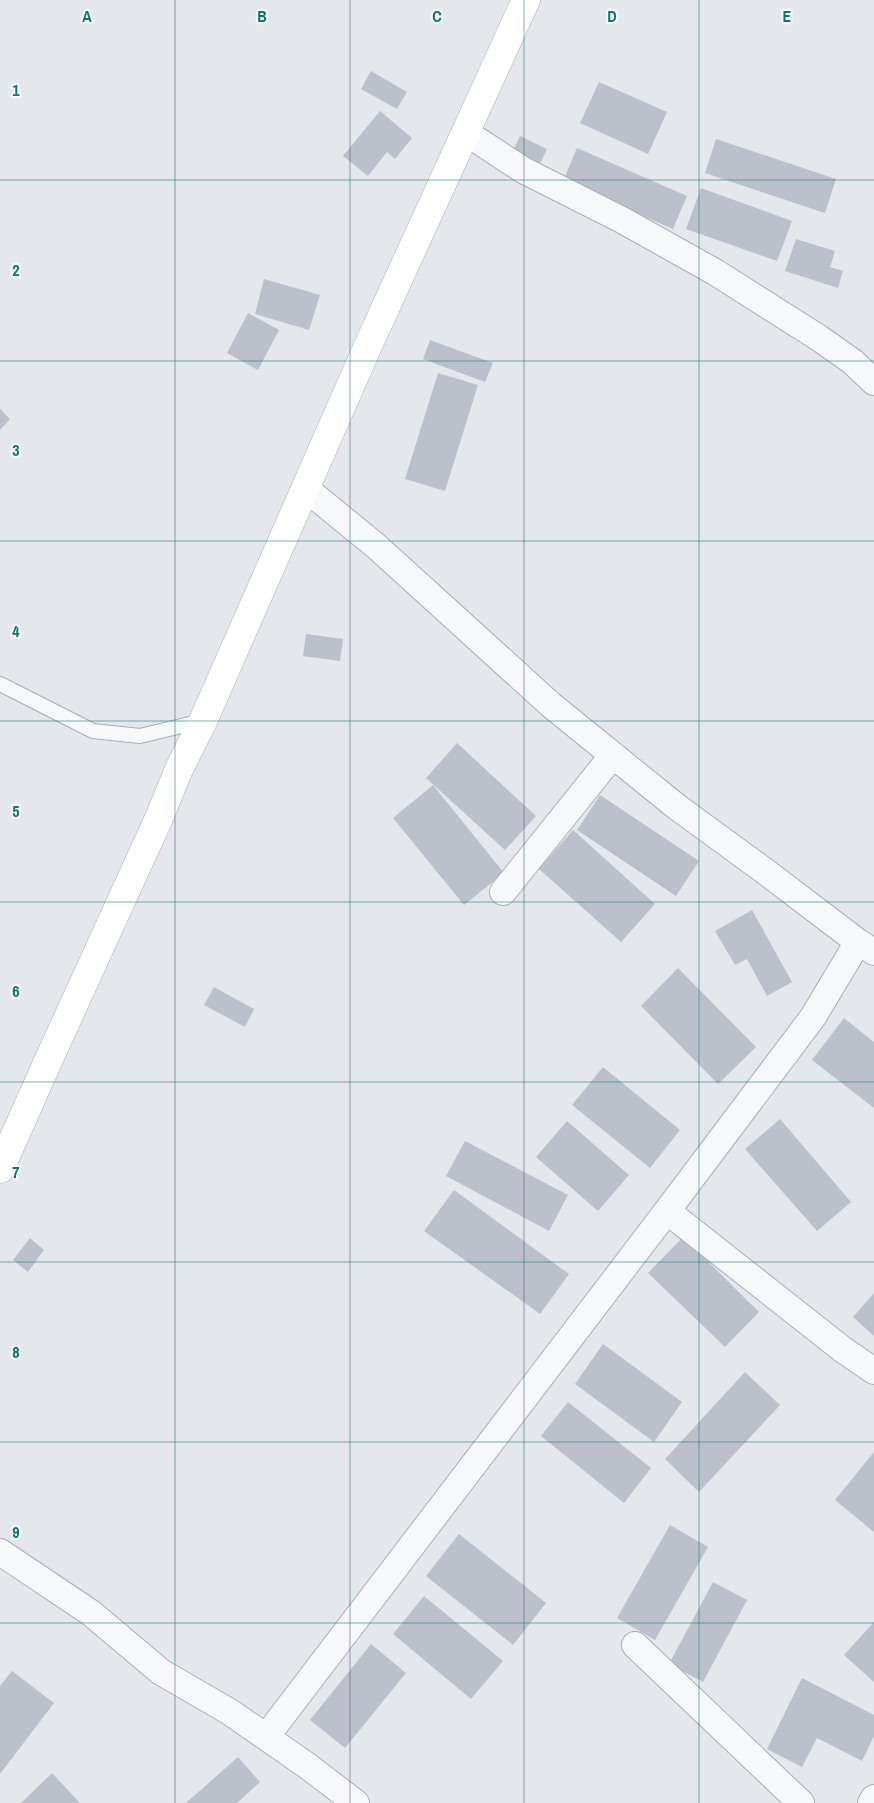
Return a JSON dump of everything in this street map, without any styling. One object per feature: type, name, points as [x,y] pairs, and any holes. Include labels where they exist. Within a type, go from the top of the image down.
[{"type":"main road","points":[[0,1169],[48,1058],[159,818],[178,769],[203,721],[305,488],[526,0]]},
{"type":"street","points":[[465,132],[523,170],[622,220],[714,272],[819,338],[853,362],[874,382]]},
{"type":"street","points":[[266,1737],[866,947],[677,807],[613,755],[552,705],[376,546],[305,488]]},
{"type":"street","points":[[503,892],[613,755]]},
{"type":"street","points":[[667,1211],[842,1349],[874,1371]]},
{"type":"street","points":[[0,1552],[91,1613],[161,1672],[230,1712],[309,1767],[356,1803]]},
{"type":"street","points":[[635,1644],[801,1803]]},
{"type":"street","points":[[871,1803],[874,1798]]},
{"type":"lane","points":[[0,684],[94,732],[140,736],[203,721]]},
{"type":"building","points":[[371,71],[407,92],[397,109],[361,89]]},
{"type":"building","points":[[599,82],[667,112],[648,154],[580,123]]},
{"type":"building","points":[[380,111],[412,138],[395,159],[387,152],[368,176],[343,156]]},
{"type":"building","points":[[520,136],[547,149],[540,164],[513,151]]},
{"type":"building","points":[[716,139],[836,179],[825,213],[705,173]]},
{"type":"building","points":[[577,148],[687,196],[673,229],[563,181]]},
{"type":"building","points":[[701,188],[792,221],[777,261],[686,229]]},
{"type":"building","points":[[796,239],[835,251],[830,267],[843,271],[838,288],[785,271]]},
{"type":"building","points":[[264,279],[320,295],[309,330],[255,314]]},
{"type":"building","points":[[248,313],[279,330],[258,370],[227,353]]},
{"type":"building","points":[[430,340],[493,363],[485,382],[423,359]]},
{"type":"building","points":[[438,373],[478,385],[445,491],[405,479]]},
{"type":"building","points":[[0,409],[10,419],[0,430]]},
{"type":"building","points":[[306,634],[343,639],[340,661],[303,656]]},
{"type":"building","points":[[457,743],[536,816],[505,850],[426,778]]},
{"type":"building","points":[[433,785],[504,873],[464,905],[393,818]]},
{"type":"building","points":[[600,795],[699,861],[676,896],[577,830]]},
{"type":"building","points":[[573,830],[655,904],[621,942],[539,869]]},
{"type":"building","points":[[752,910],[792,982],[767,996],[747,959],[735,965],[715,931]]},
{"type":"building","points":[[678,968],[756,1047],[718,1084],[641,1006]]},
{"type":"building","points":[[214,987],[254,1009],[245,1027],[204,1005]]},
{"type":"building","points":[[844,1018],[874,1042],[874,1108],[812,1060]]},
{"type":"building","points":[[603,1067],[680,1130],[650,1168],[572,1105]]},
{"type":"building","points":[[780,1119],[851,1202],[817,1231],[745,1149]]},
{"type":"building","points":[[567,1121],[629,1175],[598,1211],[536,1157]]},
{"type":"building","points":[[465,1141],[568,1195],[549,1231],[446,1176]]},
{"type":"building","points":[[454,1190],[569,1274],[540,1314],[424,1231]]},
{"type":"building","points":[[683,1237],[759,1312],[725,1347],[648,1273]]},
{"type":"building","points":[[30,1238],[44,1250],[28,1272],[13,1260]]},
{"type":"building","points":[[874,1293],[874,1336],[853,1317]]},
{"type":"building","points":[[603,1344],[682,1402],[654,1442],[575,1384]]},
{"type":"building","points":[[745,1372],[780,1405],[699,1492],[665,1459]]},
{"type":"building","points":[[568,1402],[651,1468],[624,1503],[541,1436]]},
{"type":"building","points":[[874,1452],[874,1532],[835,1500]]},
{"type":"building","points":[[670,1525],[708,1547],[655,1640],[617,1618]]},
{"type":"building","points":[[459,1534],[546,1603],[513,1645],[426,1576]]},
{"type":"building","points":[[713,1582],[747,1600],[703,1682],[669,1664]]},
{"type":"building","points":[[424,1596],[503,1661],[471,1699],[393,1634]]},
{"type":"building","points":[[874,1622],[874,1682],[844,1655]]},
{"type":"building","points":[[371,1644],[406,1673],[345,1748],[310,1720]]},
{"type":"building","points":[[12,1671],[54,1703],[0,1774],[0,1686]]},
{"type":"building","points":[[802,1678],[874,1715],[874,1736],[862,1761],[817,1738],[802,1767],[767,1749]]},
{"type":"building","points":[[238,1757],[260,1782],[237,1803],[186,1803]]},
{"type":"building","points":[[52,1773],[80,1803],[21,1803]]}]
